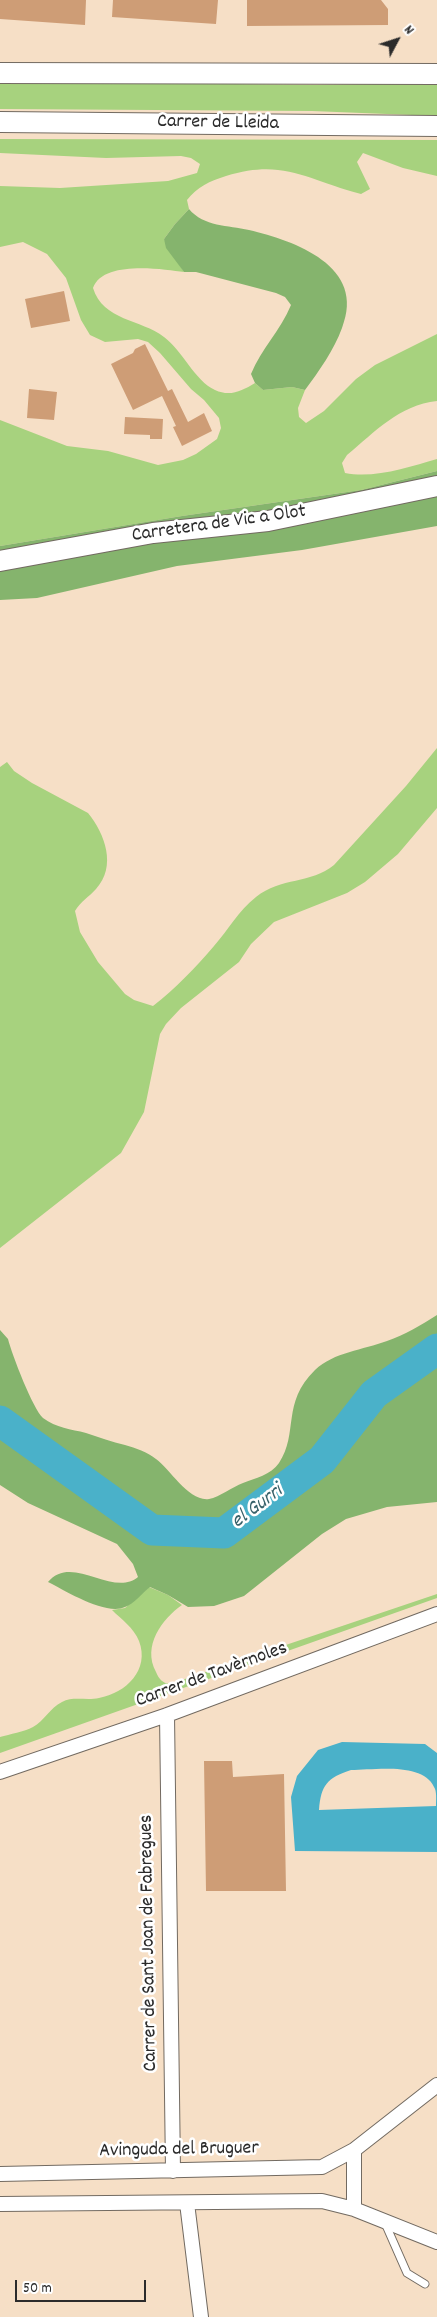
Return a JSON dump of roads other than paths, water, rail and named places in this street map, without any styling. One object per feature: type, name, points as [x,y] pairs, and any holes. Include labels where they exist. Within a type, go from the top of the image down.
[{"type":"street","points":[[0,73],[435,72]]},
{"type":"street","name":"Carrer de Lleida","points":[[0,122],[437,126]]},
{"type":"street","name":"Carretera de Vic a Olot","points":[[0,561],[153,533],[268,521],[437,486]]},
{"type":"street","name":"Carrer de Tavèrnoles","points":[[0,1772],[167,1715],[437,1614]]},
{"type":"street","name":"Carrer de Sant Joan de Fabregues","points":[[167,1715],[173,2171]]},
{"type":"street","name":"Avinguda del Bruguer","points":[[0,2174],[322,2167],[354,2150],[437,2085]]},
{"type":"street","points":[[354,2150],[354,2209]]},
{"type":"street","points":[[0,2204],[322,2201],[354,2209],[437,2242]]},
{"type":"street","points":[[187,2202],[201,2317]]},
{"type":"lane","points":[[384,2220],[407,2272],[425,2284]]},
{"type":"water","points":[[342,1742],[425,1744],[437,1753],[437,1852],[295,1851],[291,1797],[297,1776],[318,1750]],"holes":[[[397,1769],[420,1774],[428,1779],[435,1789],[436,1806],[319,1810],[321,1794],[327,1784],[336,1776],[351,1770]]]},
{"type":"waterway","name":"el Gurri","points":[[0,1421],[152,1530],[224,1533],[322,1460],[374,1394],[437,1349]]}]
